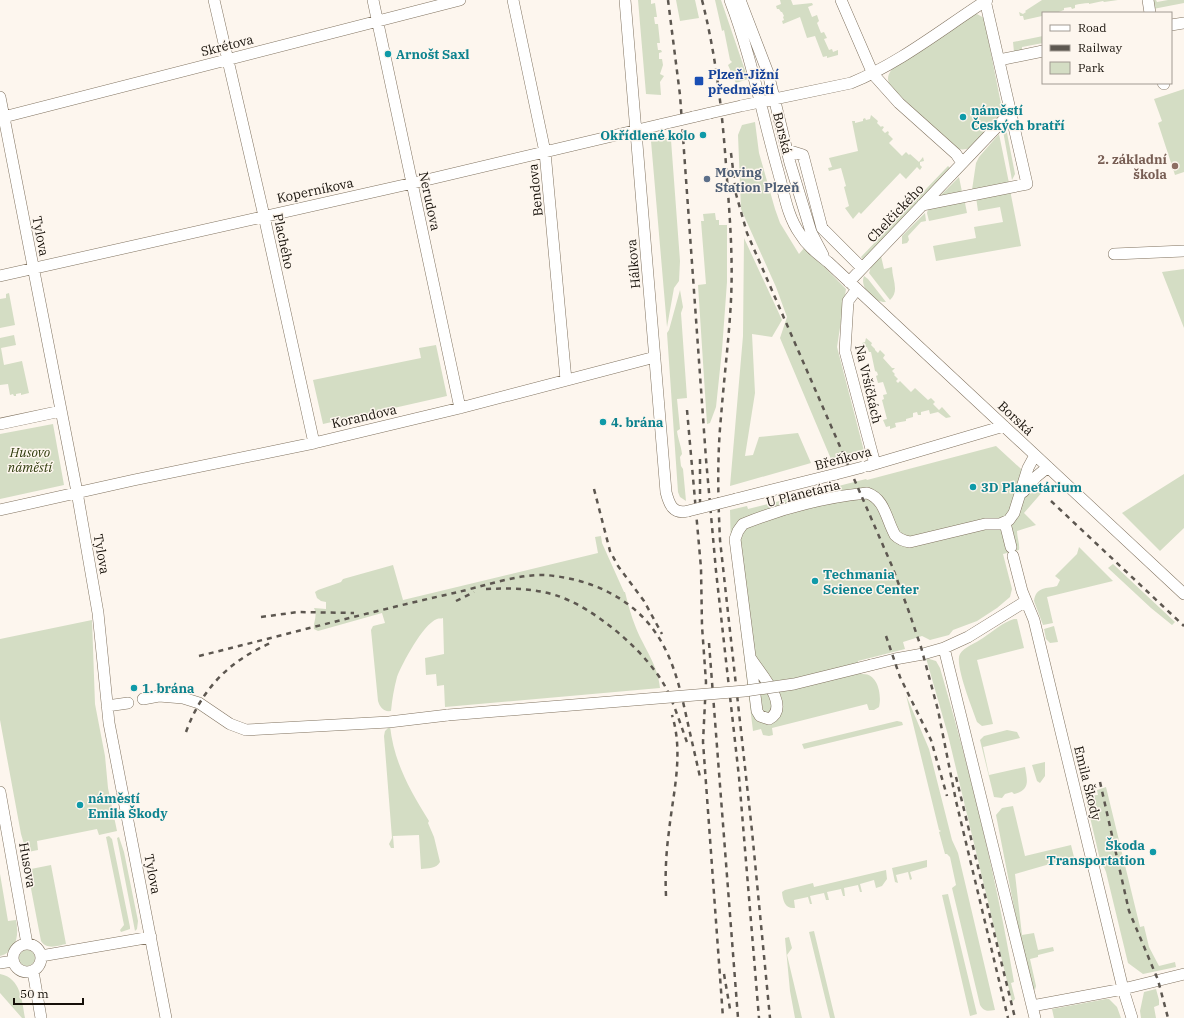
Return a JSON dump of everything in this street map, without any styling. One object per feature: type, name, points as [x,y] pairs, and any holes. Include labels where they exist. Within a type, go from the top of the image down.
[{"type":"street","name":"Plachého","points":[[214,0],[264,216],[314,443]]},
{"type":"street","name":"Nerudova","points":[[373,0],[460,408]]},
{"type":"street","name":"Skrétova","points":[[2,117],[460,0]]},
{"type":"street","name":"Bendova","points":[[513,0],[545,152],[566,380]]},
{"type":"street","name":"Hálkova","points":[[625,0],[666,492],[668,501],[673,508],[680,512],[688,511]]},
{"type":"street","name":"Borská","points":[[730,0],[747,50],[772,150],[792,220],[799,234],[809,246],[1184,594]]},
{"type":"street","name":"Borská","points":[[740,0],[768,73],[787,150],[811,232],[828,262]]},
{"type":"street","points":[[842,0],[873,74],[900,103],[956,154],[962,163],[1011,112]]},
{"type":"street","points":[[873,74],[985,0],[1027,184],[922,205]]},
{"type":"street","points":[[1148,0],[1150,12]]},
{"type":"street","points":[[1172,25],[1184,23]]},
{"type":"street","points":[[999,60],[1042,51]]},
{"type":"street","name":"Koperníkova","points":[[0,276],[412,183],[775,98],[851,83],[873,74]]},
{"type":"street","name":"Tylova","points":[[0,97],[2,117],[77,492],[98,613],[107,706],[166,1018]]},
{"type":"street","name":"Borská","points":[[787,150],[803,155],[822,228],[862,268]]},
{"type":"street","name":"Chelčického","points":[[849,282],[962,163]]},
{"type":"street","points":[[1114,254],[1184,251]]},
{"type":"street","name":"Na Vršíčkách","points":[[857,290],[848,301],[845,351],[875,464]]},
{"type":"street","name":"Korandova","points":[[77,492],[314,443],[460,408],[655,357]]},
{"type":"street","points":[[0,424],[61,411]]},
{"type":"street","name":"Břeňkova","points":[[688,511],[875,464],[1004,426]]},
{"type":"street","points":[[1005,523],[1014,513],[1028,468],[1035,455]]},
{"type":"street","points":[[1020,496],[1037,476],[1048,467]]},
{"type":"street","points":[[0,510],[77,492]]},
{"type":"street","name":"U Planetária","points":[[750,659],[765,677],[777,704],[778,712],[769,719],[760,716],[757,711],[750,659],[735,539],[743,524],[802,504],[824,499],[867,493],[874,496],[881,503],[895,535],[904,541],[910,542],[985,524],[1005,523]]},
{"type":"street","name":"Emila Škody","points":[[1005,523],[1026,602],[1034,620],[1123,989],[1132,1018]]},
{"type":"street","points":[[143,699],[159,696],[183,698],[199,703],[230,724],[246,730],[389,722],[448,715],[745,691],[794,684],[944,648],[968,637],[1026,602]]},
{"type":"street","points":[[944,648],[1035,1018]]},
{"type":"street","points":[[107,706],[128,702]]},
{"type":"street","name":"Husova","points":[[0,792],[27,944]]},
{"type":"street","points":[[41,956],[151,937]]},
{"type":"street","points":[[27,944],[35,946],[41,956],[39,965],[33,971],[28,972],[19,969],[13,961],[16,949],[19,946],[27,944]]},
{"type":"street","points":[[0,964],[13,961]]},
{"type":"street","points":[[33,971],[41,1018]]},
{"type":"street","points":[[1032,1006],[1123,989],[1184,974]]},
{"type":"green space","points":[[638,0],[651,0],[651,4],[655,3],[657,17],[654,17],[655,24],[658,24],[660,43],[657,43],[658,50],[661,50],[662,52],[659,53],[659,59],[662,59],[663,65],[660,74],[664,76],[660,82],[661,95],[646,94]]},
{"type":"green space","points":[[676,0],[695,0],[699,18],[680,21]]},
{"type":"green space","points":[[715,0],[721,0],[748,79],[736,83],[728,65],[732,62],[730,60],[724,30],[722,31]]},
{"type":"green space","points":[[780,0],[791,0],[793,5],[812,3],[813,5],[808,7],[812,17],[817,15],[819,21],[817,23],[821,33],[824,32],[827,38],[824,39],[829,50],[832,49],[833,52],[838,50],[838,55],[827,58],[827,56],[823,57],[815,36],[807,38],[800,17],[783,24],[782,21],[784,20],[784,16],[776,6],[781,4]]},
{"type":"green space","points":[[1042,0],[1118,0],[1078,4],[1072,9],[1071,7],[1064,8],[1064,10],[1059,12],[1042,12],[1042,16],[1024,20],[1023,16],[1020,16],[1019,12],[1023,14],[1026,12],[1025,11]]},
{"type":"green space","points":[[1150,0],[1156,0],[1157,2],[1184,0],[1184,3],[1153,9]]},
{"type":"green space","points":[[977,14],[984,18],[1002,109],[1001,114],[970,148],[960,149],[954,147],[893,89],[888,82],[888,77],[892,69],[973,15]]},
{"type":"green space","points":[[1042,36],[1042,43],[1022,47],[1022,50],[1014,52],[1013,42]]},
{"type":"green space","name":"2. základní škola","points":[[1184,89],[1184,172],[1175,175],[1158,123],[1162,121],[1154,99]]},
{"type":"green space","points":[[871,115],[878,121],[877,123],[881,127],[884,127],[882,130],[885,133],[888,131],[888,134],[893,139],[889,143],[902,156],[906,152],[919,162],[923,157],[924,161],[920,162],[922,167],[920,170],[917,167],[906,179],[900,173],[861,214],[859,212],[853,219],[845,208],[849,206],[841,168],[829,171],[828,168],[832,167],[829,158],[858,151],[852,121],[855,121],[855,123],[863,121],[865,118],[866,120],[870,119]]},
{"type":"green space","points":[[755,122],[759,153],[780,223],[799,254],[805,247],[846,289],[837,347],[864,451],[831,459],[780,338],[787,317],[776,287],[741,209],[738,135],[742,125]]},
{"type":"green space","points":[[1003,131],[1007,133],[1015,174],[1012,180]]},
{"type":"green space","points":[[999,134],[1009,183],[972,190],[976,163],[979,157]]},
{"type":"green space","points":[[670,138],[671,140],[680,261],[679,281],[674,288],[667,327],[651,141]]},
{"type":"green space","points":[[948,166],[950,168],[863,260],[861,257]]},
{"type":"green space","points":[[959,177],[962,192],[942,197],[941,195]]},
{"type":"green space","points":[[1010,190],[1021,246],[936,261],[933,246],[976,238],[974,227],[1003,222],[1000,207],[978,211],[976,197]]},
{"type":"green space","points":[[964,198],[967,213],[929,221],[927,213],[928,209]]},
{"type":"green space","points":[[715,213],[716,220],[719,220],[719,225],[727,225],[727,282],[716,407],[710,423],[707,424],[698,285],[706,284],[701,221],[704,221],[703,214]]},
{"type":"green space","points":[[925,213],[926,221],[921,222],[908,236],[909,240],[907,243],[902,244],[902,236]]},
{"type":"green space","points":[[744,238],[782,320],[772,337],[752,334],[755,393],[745,456],[753,455],[759,437],[798,433],[811,463],[730,486],[743,336]]},
{"type":"green space","points":[[881,256],[884,269],[892,267],[895,293],[890,300],[869,273],[871,267]]},
{"type":"green space","points":[[1184,269],[1184,328],[1162,272]]},
{"type":"green space","points":[[864,276],[886,302],[877,300],[869,294],[864,285]]},
{"type":"green space","points":[[680,290],[683,307],[681,313],[687,398],[677,399],[680,429],[677,431],[682,454],[680,457],[681,466],[683,469],[686,501],[680,497],[678,492],[667,333]]},
{"type":"green space","points":[[9,293],[15,325],[0,328],[0,299],[6,298],[6,294]]},
{"type":"green space","points":[[14,335],[16,345],[1,348],[4,365],[22,361],[29,393],[21,395],[21,393],[16,394],[16,396],[13,394],[10,395],[8,384],[0,385],[0,338]]},
{"type":"green space","points":[[866,338],[872,343],[871,345],[878,353],[880,350],[885,355],[883,358],[892,368],[895,368],[892,371],[898,379],[896,381],[898,383],[900,381],[911,392],[915,388],[928,400],[931,398],[935,402],[933,404],[939,410],[942,407],[951,417],[946,418],[938,412],[930,414],[929,410],[921,412],[921,415],[918,415],[917,412],[913,413],[913,417],[906,419],[906,421],[895,423],[896,427],[890,429],[890,426],[886,427],[883,420],[887,419],[882,400],[884,399],[883,395],[887,394],[883,382],[878,383],[876,376],[878,375],[875,371],[871,352],[869,352],[867,347],[863,347],[862,343],[865,342]]},
{"type":"green space","points":[[436,345],[447,396],[323,424],[313,380],[421,358],[419,348]]},
{"type":"green space","name":"Husovo náměstí","points":[[53,424],[64,485],[0,499],[0,434]]},
{"type":"green space","name":"Techmania Science Center","points":[[996,446],[1044,490],[1024,513],[1036,525],[1017,531],[1019,550],[1003,554],[1012,589],[1010,597],[997,608],[977,621],[953,630],[949,635],[930,640],[922,636],[903,642],[905,649],[858,661],[861,674],[867,674],[875,680],[878,685],[880,702],[879,707],[874,710],[869,710],[867,704],[772,728],[773,735],[769,736],[763,735],[761,729],[753,731],[731,550],[730,510],[747,506],[748,509]]},
{"type":"green space","points":[[1184,474],[1184,528],[1160,551],[1122,513]]},
{"type":"green space","points":[[601,536],[602,543],[625,592],[636,628],[654,664],[660,688],[445,707],[444,685],[437,686],[436,674],[426,675],[425,658],[444,654],[443,618],[431,622],[414,645],[403,663],[397,677],[391,711],[386,711],[381,707],[378,701],[371,630],[373,626],[385,623],[382,613],[318,631],[314,629],[316,614],[314,608],[326,609],[326,602],[317,598],[315,592],[341,582],[343,579],[393,565],[403,600],[598,553],[595,537]]},
{"type":"green space","points":[[1079,547],[1113,581],[1047,597],[1053,623],[1043,625],[1034,601],[1035,596],[1042,589],[1057,586],[1060,580],[1055,576],[1077,554]]},
{"type":"green space","points":[[1113,564],[1175,622],[1172,625],[1151,608],[1108,568]]},
{"type":"green space","points":[[1014,619],[1017,619],[1024,648],[977,660],[993,724],[982,726],[977,722],[965,687],[960,667],[960,654],[967,647]]},
{"type":"green space","points":[[92,620],[95,704],[105,756],[108,788],[117,831],[99,835],[97,829],[37,841],[38,850],[28,852],[26,851],[21,834],[0,720],[0,639]]},
{"type":"green space","points":[[1054,626],[1058,642],[1050,643],[1046,639],[1044,629]]},
{"type":"green space","points":[[926,658],[936,661],[940,668],[972,785],[991,863],[1007,942],[1014,982],[1011,983],[1015,999],[1012,1002],[948,735]]},
{"type":"green space","points":[[906,695],[929,749],[952,840],[958,853],[995,1010],[990,1011],[983,1009],[980,1005],[952,888],[956,885],[950,857],[945,854],[939,832],[941,831],[939,830]]},
{"type":"green space","points":[[897,721],[902,722],[903,725],[804,749],[802,744]]},
{"type":"green space","points":[[390,726],[399,764],[409,787],[429,821],[428,823],[434,837],[440,862],[434,867],[421,869],[419,835],[393,836],[394,848],[391,848],[389,844],[392,838],[384,736],[385,731]]},
{"type":"green space","points":[[1007,730],[1017,732],[1020,738],[983,747],[989,775],[1025,767],[1027,784],[1023,790],[1014,794],[1012,792],[1005,794],[1002,798],[994,797],[980,740],[984,736]]},
{"type":"green space","points":[[1045,762],[1045,776],[1040,783],[1037,781],[1032,765]]},
{"type":"green space","points":[[1106,787],[1140,927],[1144,926],[1149,947],[1159,966],[1175,962],[1176,967],[1143,974],[1128,963],[1106,872],[1101,864],[1085,796],[1098,795],[1097,790]]},
{"type":"green space","points":[[1013,806],[1025,856],[1071,845],[1074,857],[1015,874],[1022,935],[1034,933],[1038,950],[1053,947],[1054,951],[1038,955],[1038,957],[1030,959],[1036,986],[1035,990],[1032,987],[1025,964],[996,815],[1002,808]]},
{"type":"green space","points":[[109,836],[112,839],[130,927],[130,929],[121,932],[120,930],[124,925],[106,837]]},
{"type":"green space","points":[[119,837],[124,852],[138,921],[137,929],[135,931],[117,838]]},
{"type":"green space","points":[[927,860],[927,867],[910,872],[912,879],[910,880],[908,872],[896,875],[898,883],[895,882],[892,868]]},
{"type":"green space","points":[[51,865],[66,944],[52,947],[46,946],[41,941],[28,873],[31,869]]},
{"type":"green space","points":[[886,870],[887,879],[882,886],[876,888],[874,880],[860,884],[862,892],[860,892],[858,885],[844,888],[845,896],[843,896],[841,889],[827,892],[829,900],[826,900],[824,893],[810,896],[812,904],[810,904],[808,897],[794,900],[795,908],[787,906],[783,898],[782,892],[785,890],[813,883],[814,887]]},
{"type":"green space","points":[[0,874],[8,921],[16,920],[17,937],[16,942],[10,950],[6,954],[0,956]]},
{"type":"green space","points":[[948,894],[977,1014],[970,1016],[942,895]]},
{"type":"green space","points":[[814,931],[835,1018],[830,1018],[809,932]]},
{"type":"green space","points":[[789,937],[792,948],[787,955],[802,1018],[795,1018],[790,991],[785,938]]},
{"type":"green space","points":[[27,950],[34,955],[35,958],[30,965],[27,966],[20,961],[19,958],[24,951]]},
{"type":"green space","points":[[0,974],[7,976],[16,985],[21,998],[25,1018],[22,1018],[0,993]]},
{"type":"green space","points":[[1156,989],[1159,1005],[1154,1007],[1156,1018],[1141,1018],[1140,1011],[1144,992]]},
{"type":"green space","points":[[1109,999],[1117,1007],[1121,1018],[1054,1018],[1052,1009]]},
{"type":"railway","points":[[668,0],[680,95],[706,459],[716,571],[739,777],[759,1018]]},
{"type":"railway","points":[[702,0],[712,44],[721,112],[730,224],[732,285],[718,463],[720,540],[752,831],[770,1018]]},
{"type":"railway","points":[[731,153],[736,194],[747,233],[892,566],[921,647],[938,710],[956,801],[1008,1018]]},
{"type":"railway","points":[[687,410],[701,568],[702,626],[706,682],[703,742],[723,1018]]},
{"type":"railway","points":[[700,459],[700,503]]},
{"type":"railway","points":[[594,489],[610,551],[618,566],[644,601],[662,634]]},
{"type":"railway","points":[[1051,501],[1184,626]]},
{"type":"railway","points":[[199,656],[499,581],[534,575],[545,575],[574,580],[602,589],[615,596],[639,613],[657,635],[670,659],[678,684],[700,777]]},
{"type":"railway","points":[[486,589],[521,589],[555,595],[586,610],[618,632],[646,660],[666,688],[688,745]]},
{"type":"railway","points":[[456,601],[474,592]]},
{"type":"railway","points":[[261,617],[298,612],[354,613]]},
{"type":"railway","points":[[886,636],[900,677],[931,740],[947,796]]},
{"type":"railway","points":[[186,732],[200,702],[219,677],[244,657],[273,642]]},
{"type":"railway","points":[[709,643],[738,1018]]},
{"type":"railway","points":[[666,896],[667,847],[675,788],[677,759],[677,744],[672,715]]},
{"type":"railway","points":[[956,777],[1015,1018]]},
{"type":"railway","points":[[1100,782],[1129,911],[1158,980],[1168,1018]]},
{"type":"railway","points":[[724,974],[730,1009]]},
{"type":"place","name":"Arnošt Saxl","points":[[388,54]]},
{"type":"place","name":"Plzeň-Jižní předměstí","points":[[699,81]]},
{"type":"place","name":"náměstí Českých bratří","points":[[963,117]]},
{"type":"place","name":"Okřídlené kolo","points":[[703,135]]},
{"type":"place","name":"2. základní škola","points":[[1175,166]]},
{"type":"place","name":"Moving Station Plzeň","points":[[707,179]]},
{"type":"place","name":"4. brána","points":[[603,422]]},
{"type":"place","name":"3D Planetárium","points":[[973,487]]},
{"type":"place","name":"Techmania Science Center","points":[[815,581]]},
{"type":"place","name":"1. brána","points":[[134,688]]},
{"type":"place","name":"náměstí Emila Škody","points":[[80,805]]},
{"type":"place","name":"Škoda Transportation","points":[[1153,852]]}]
